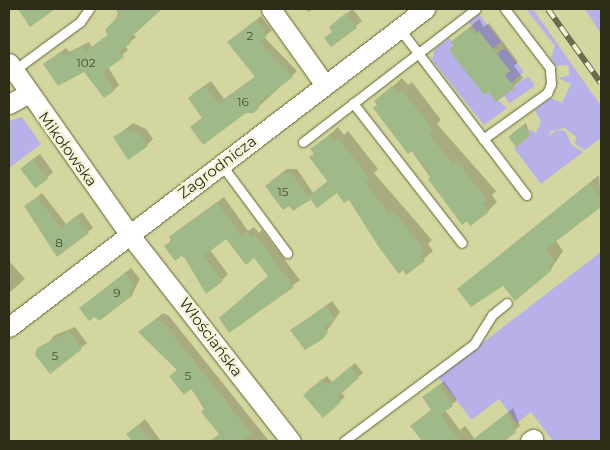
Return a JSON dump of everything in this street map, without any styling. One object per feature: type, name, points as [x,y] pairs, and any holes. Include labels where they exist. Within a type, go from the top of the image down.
[{"type":"street","points":[[271,9],[325,85]]},
{"type":"street","name":"Zagrodnicza","points":[[9,327],[425,9]]},
{"type":"street","name":"Mikołowska","points":[[11,67],[27,94],[129,234]]},
{"type":"street","points":[[9,104],[27,94]]},
{"type":"street","name":"Włościańska","points":[[129,234],[291,441]]},
{"type":"lane","points":[[11,67],[80,22],[88,9]]},
{"type":"lane","points":[[302,142],[476,9]]},
{"type":"lane","points":[[483,138],[547,93],[552,84],[550,68],[505,9]]},
{"type":"lane","points":[[399,28],[526,195]]},
{"type":"lane","points":[[354,103],[462,244]]},
{"type":"lane","points":[[221,164],[287,253]]},
{"type":"lane","points":[[344,441],[474,344],[492,315],[507,303]]},
{"type":"shaded area","points":[[526,9],[533,9],[601,106],[601,138],[585,150],[575,144],[576,137],[565,128],[550,131],[549,136],[556,130],[565,131],[572,145],[583,152],[541,184],[514,148],[530,135],[530,129],[539,135],[536,132],[541,122],[535,110],[550,98],[562,103],[571,84],[558,78],[570,75],[568,65],[556,66],[551,58],[555,46]]},
{"type":"shaded area","points":[[585,9],[601,9],[601,34]]},
{"type":"shaded area","points":[[479,14],[501,42],[491,50],[469,22]]},
{"type":"shaded area","points":[[449,38],[484,95],[489,92],[507,108],[484,125],[432,60],[435,49]]},
{"type":"shaded area","points":[[505,48],[524,72],[511,83],[505,75],[510,71],[497,54]]},
{"type":"shaded area","points":[[528,76],[535,86],[509,104],[503,94]]},
{"type":"shaded area","points":[[22,117],[41,144],[9,168],[9,121]]},
{"type":"shaded area","points":[[601,252],[601,441],[553,441],[531,412],[517,423],[499,399],[472,420],[438,377]]},
{"type":"building","points":[[18,9],[55,9],[30,27]]},
{"type":"building","points":[[115,9],[162,9],[129,39],[131,43],[120,51],[124,57],[103,72],[114,91],[104,98],[84,72],[58,86],[43,64],[60,52],[63,56],[83,47],[86,51],[108,35],[105,30],[119,15]]},
{"type":"building","points":[[346,13],[357,28],[331,47],[324,38],[332,32],[329,27]]},
{"type":"building","points":[[256,20],[267,36],[259,42],[293,77],[256,105],[259,108],[254,113],[246,113],[203,145],[190,127],[202,118],[188,98],[205,85],[219,104],[255,77],[227,42]]},
{"type":"building","points":[[469,28],[475,35],[479,31],[510,71],[505,75],[515,88],[496,102],[489,92],[484,95],[449,50],[454,46],[450,42]]},
{"type":"building","points":[[392,86],[398,94],[402,90],[433,130],[429,134],[453,165],[457,161],[488,201],[483,204],[489,212],[470,226],[467,221],[462,225],[428,179],[432,176],[429,171],[412,151],[408,154],[373,108],[377,105],[374,101]]},
{"type":"building","points":[[523,125],[531,135],[516,147],[508,137]]},
{"type":"building","points":[[126,129],[140,134],[148,146],[128,160],[113,137]]},
{"type":"building","points":[[329,135],[334,142],[339,139],[370,179],[365,182],[389,214],[393,210],[424,250],[420,253],[425,261],[406,275],[403,270],[399,274],[378,246],[349,200],[344,203],[337,193],[317,208],[308,196],[328,182],[309,157],[314,154],[310,149]]},
{"type":"building","points":[[33,159],[48,179],[35,189],[20,169]]},
{"type":"building","points":[[281,174],[292,174],[310,200],[293,211],[289,206],[283,210],[265,186]]},
{"type":"building","points":[[590,183],[601,198],[601,207],[546,249],[555,261],[549,266],[552,270],[515,301],[503,286],[471,307],[457,289]]},
{"type":"building","points":[[37,197],[61,228],[76,216],[89,233],[57,257],[24,206]]},
{"type":"building","points":[[217,202],[241,236],[247,232],[252,238],[255,235],[294,287],[229,333],[219,318],[268,276],[254,258],[246,265],[226,239],[204,256],[223,281],[206,294],[183,255],[175,261],[164,246],[172,241],[169,237]]},
{"type":"building","points":[[125,273],[135,286],[129,291],[132,296],[99,321],[95,316],[89,321],[79,308]]},
{"type":"building","points":[[326,306],[335,319],[324,327],[328,332],[323,339],[305,350],[290,330]]},
{"type":"building","points":[[156,319],[163,322],[252,434],[242,441],[210,441],[219,434],[201,412],[206,408],[191,389],[184,395],[169,376],[177,370],[138,332]]},
{"type":"building","points":[[69,331],[82,349],[50,374],[35,355],[37,348]]},
{"type":"building","points":[[350,367],[359,378],[337,397],[341,402],[323,418],[303,395],[322,379],[327,386]]},
{"type":"building","points":[[439,385],[453,406],[440,415],[460,441],[422,441],[410,426],[431,410],[422,397]]},
{"type":"building","points":[[507,413],[516,432],[505,441],[471,441]]},
{"type":"building","points":[[138,425],[151,441],[132,441],[126,434]]},
{"type":"railway","points":[[548,9],[601,83]]}]
